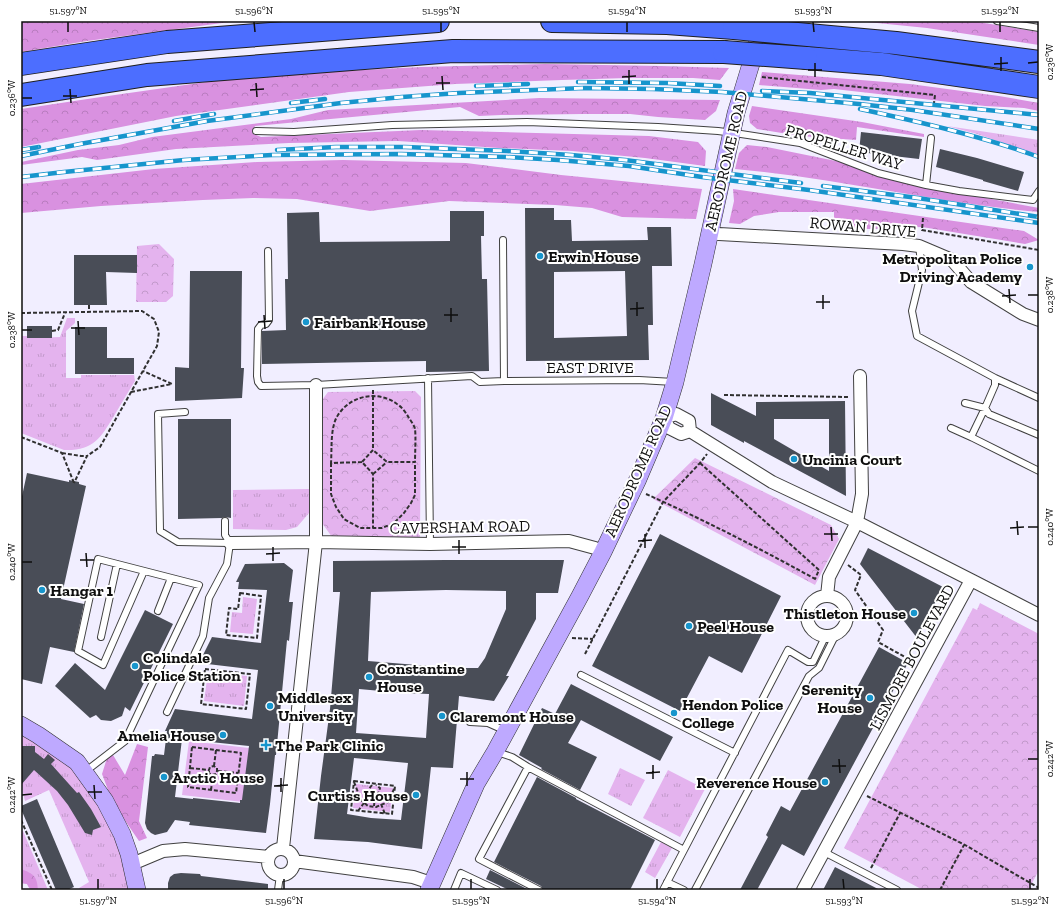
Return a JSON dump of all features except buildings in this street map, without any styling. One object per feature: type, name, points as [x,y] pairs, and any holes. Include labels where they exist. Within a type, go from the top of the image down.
[{"type":"highway","points":[[21,64],[167,42],[438,21]]},
{"type":"highway","points":[[552,21],[666,23],[734,28],[896,43],[1039,62]]},
{"type":"highway","points":[[21,94],[147,75],[453,51],[724,52],[881,64],[1039,87]]},
{"type":"street","name":"AERODROME ROAD","points":[[430,887],[476,784],[495,752],[603,552],[638,479],[664,418],[675,382],[703,264],[731,132],[764,21]]},
{"type":"street","name":"ROWAN DRIVE","points":[[709,232],[719,234],[919,246],[952,260],[971,282],[1023,314],[1039,320]]},
{"type":"street","points":[[827,591],[841,601],[847,616],[844,627],[841,631],[831,636],[820,636],[811,629],[808,623],[806,617],[807,610],[814,600],[827,591],[829,577],[857,522],[862,494],[860,376]]},
{"type":"street","points":[[283,848],[316,542],[316,385]]},
{"type":"street","name":"LISMORE BOULEVARD","points":[[664,418],[669,428],[681,434],[690,431],[772,482],[857,522],[971,580],[803,890]]},
{"type":"street","name":"CAVERSHAM ROAD","points":[[230,543],[316,542],[430,544],[569,541],[595,548],[603,552]]},
{"type":"street","points":[[971,580],[1039,615]]},
{"type":"street","points":[[21,725],[77,762],[105,801],[122,834],[132,864],[138,890]]},
{"type":"street","points":[[283,848],[290,852],[293,856],[294,866],[284,875],[274,873],[268,866],[269,857],[274,850],[283,848]]},
{"type":"street","points":[[132,864],[164,851],[185,849],[269,857]]},
{"type":"street","points":[[294,861],[413,877],[430,887]]},
{"type":"lane","points":[[997,21],[1039,28]]},
{"type":"lane","name":"PROPELLER WAY","points":[[256,131],[294,132],[392,125],[527,122],[658,127],[731,132],[800,143],[878,173],[926,185],[958,191],[1033,200],[1039,191]]},
{"type":"lane","name":"PROPELLER WAY","points":[[926,185],[931,138]]},
{"type":"lane","points":[[503,240],[504,381]]},
{"type":"lane","points":[[919,246],[922,270],[912,311],[917,336],[995,378],[1039,398]]},
{"type":"lane","name":"EAST DRIVE","points":[[268,251],[268,320],[266,324],[261,325],[258,329],[257,376],[258,382],[261,386],[316,385],[472,376],[480,382],[639,380],[675,382]]},
{"type":"lane","points":[[428,378],[430,544]]},
{"type":"lane","points":[[971,437],[995,385],[995,378]]},
{"type":"lane","points":[[965,403],[985,408],[989,414],[1039,435]]},
{"type":"lane","points":[[185,412],[158,414],[160,531],[178,542],[230,543]]},
{"type":"lane","points":[[951,428],[1039,471]]},
{"type":"lane","points":[[167,712],[203,636],[209,598],[227,564],[230,543],[225,535],[225,521]]},
{"type":"lane","points":[[84,772],[125,741],[198,585],[98,559],[78,651],[103,665],[144,571]]},
{"type":"lane","points":[[101,637],[118,564]]},
{"type":"lane","points":[[158,611],[171,578]]},
{"type":"lane","points":[[663,890],[788,650],[808,662],[813,662],[831,636]]},
{"type":"lane","points":[[695,890],[809,676],[819,668],[831,636]]},
{"type":"lane","points":[[581,675],[735,753]]},
{"type":"lane","points":[[470,722],[488,723],[506,731]]},
{"type":"lane","points":[[495,752],[512,757],[684,850]]},
{"type":"lane","points":[[528,767],[479,860],[539,890]]},
{"type":"lane","points":[[824,852],[897,890]]},
{"type":"lane","points":[[454,890],[461,873],[497,890]]},
{"type":"lane","points":[[278,890],[280,875]]},
{"type":"lane","points":[[667,882],[684,890]]},
{"type":"path","points":[[762,77],[935,95],[934,103]]},
{"type":"path","points":[[923,218],[922,230],[1039,250]]},
{"type":"path","points":[[89,305],[89,312]]},
{"type":"path","points":[[21,312],[142,311],[154,319],[159,332],[157,346],[143,371],[100,447],[87,456],[74,483],[62,453]]},
{"type":"path","points":[[52,331],[58,330],[65,312]]},
{"type":"path","points":[[131,392],[172,384],[143,371]]},
{"type":"path","points":[[331,463],[362,462],[373,450],[373,382]]},
{"type":"path","points":[[724,395],[860,397]]},
{"type":"path","points":[[373,396],[386,398],[398,404],[414,428],[415,495],[404,513],[394,523],[382,528],[360,528],[344,519],[336,507],[331,494],[332,431],[337,415],[348,404],[360,398],[373,396]]},
{"type":"path","points":[[21,437],[62,453],[87,456]]},
{"type":"path","points":[[585,654],[663,502],[700,463],[714,445]]},
{"type":"path","points":[[373,450],[387,462],[415,462]]},
{"type":"path","points":[[362,462],[373,474],[373,528]]},
{"type":"path","points":[[373,474],[387,462]]},
{"type":"path","points":[[700,463],[818,570],[815,579]]},
{"type":"path","points":[[641,492],[780,560],[815,579],[827,591]]},
{"type":"path","points":[[839,558],[861,575],[855,590],[884,630],[878,642],[924,667]]},
{"type":"path","points":[[240,594],[261,596],[256,638],[226,635],[229,608],[238,609],[240,594]]},
{"type":"path","points":[[567,638],[593,639]]},
{"type":"path","points":[[205,669],[250,674],[246,709],[201,704],[205,669]]},
{"type":"path","points":[[192,747],[241,753],[236,793],[188,787],[190,768],[192,747]]},
{"type":"path","points":[[216,750],[214,766],[217,768],[217,771]]},
{"type":"path","points":[[209,770],[211,766],[214,766]]},
{"type":"path","points":[[190,768],[209,770],[213,775]]},
{"type":"path","points":[[217,771],[238,774]]},
{"type":"path","points":[[212,790],[213,775],[216,774],[217,771]]},
{"type":"path","points":[[354,781],[395,786]]},
{"type":"path","points":[[354,781],[361,800],[368,806],[376,807],[388,802],[395,786]]},
{"type":"path","points":[[354,781],[351,810],[392,814],[395,786]]},
{"type":"path","points":[[374,806],[375,796],[379,792],[380,788],[375,784]]},
{"type":"path","points":[[375,784],[371,785],[369,789],[375,796]]},
{"type":"path","points":[[857,791],[965,845],[1039,888]]},
{"type":"path","points":[[358,810],[364,803]]},
{"type":"path","points":[[381,804],[385,814]]},
{"type":"path","points":[[867,874],[900,813]]},
{"type":"path","points":[[21,820],[52,890]]},
{"type":"path","points":[[940,890],[965,845]]},
{"type":"green space","points":[[237,21],[87,41],[21,52],[21,22]]},
{"type":"green space","points":[[857,21],[972,21],[1039,32],[1039,45],[927,28]]},
{"type":"green space","points":[[545,64],[729,68],[720,80],[693,78],[627,78],[562,80],[455,84],[349,92],[176,116],[21,147],[21,109],[213,81],[323,72],[421,67]]},
{"type":"green space","points":[[762,72],[910,84],[999,96],[1039,103],[1039,111],[1024,108],[985,106],[834,89],[821,90],[759,85]]},
{"type":"green space","points":[[539,98],[720,100],[716,111],[705,120],[630,114],[479,116],[460,107],[255,126],[252,133],[261,137],[421,130],[649,136],[698,142],[706,151],[705,166],[645,158],[572,151],[398,141],[289,143],[176,149],[97,160],[82,157],[21,165],[21,162],[78,150],[119,145],[152,137],[291,119],[328,110]]},
{"type":"green space","points":[[752,106],[862,122],[924,134],[924,137],[857,127],[856,140],[800,136],[757,129],[750,123],[749,116]]},
{"type":"green space","points":[[947,126],[1039,140],[1039,155],[977,134]]},
{"type":"green space","points":[[747,145],[767,147],[836,161],[922,186],[1039,208],[1039,212],[963,203],[811,178],[735,169],[739,153]]},
{"type":"green space","points":[[343,160],[466,163],[561,175],[702,189],[696,219],[622,217],[592,208],[555,205],[449,201],[370,211],[297,199],[253,198],[101,206],[21,213],[21,184],[154,169],[257,162]]},
{"type":"green space","points":[[733,189],[1024,231],[1039,240],[1025,244],[922,227],[869,229],[834,228],[834,212],[779,212],[754,216],[740,224],[729,223],[734,201]]},
{"type":"green space","points":[[159,244],[174,259],[173,296],[166,302],[136,302],[137,246]]},
{"type":"green space","points":[[67,318],[75,318],[75,323],[66,331],[66,378],[81,378],[81,375],[134,375],[135,381],[100,437],[89,446],[74,450],[64,450],[21,433],[21,336],[27,336],[27,338],[60,337]]},
{"type":"green space","points":[[415,391],[421,397],[420,537],[416,540],[332,537],[322,523],[322,400],[328,392]]},
{"type":"green space","points":[[695,458],[831,525],[839,539],[815,585],[653,499]]},
{"type":"green space","points":[[309,489],[309,513],[297,527],[286,530],[233,529],[233,490]]},
{"type":"green space","points":[[243,597],[257,599],[253,634],[230,632],[232,612],[242,613]]},
{"type":"green space","points":[[980,603],[1039,634],[1039,870],[1030,887],[1034,890],[923,890],[844,848],[973,608],[977,610]]},
{"type":"green space","points":[[208,672],[247,676],[244,706],[204,701]]},
{"type":"green space","points":[[21,736],[37,740],[75,768],[101,803],[120,845],[130,890],[80,890],[79,888],[89,882],[49,790],[25,801],[21,784]]},
{"type":"green space","points":[[189,741],[249,748],[243,802],[182,795]]},
{"type":"green space","points":[[137,744],[148,747],[139,821],[147,838],[139,841],[113,803],[102,774],[107,758],[113,755],[125,775]]},
{"type":"green space","points":[[620,768],[645,780],[631,806],[608,794]]},
{"type":"green space","points":[[668,770],[705,789],[680,837],[643,818]]},
{"type":"green space","points":[[356,784],[393,788],[390,812],[353,808]]},
{"type":"green space","points":[[21,831],[23,831],[48,890],[30,890],[27,884],[21,883]]},
{"type":"green space","points":[[661,842],[672,848],[655,878],[645,872]]},
{"type":"green space","points":[[21,869],[34,876],[37,882],[38,890],[31,890],[27,884],[21,883]]},
{"type":"railway","points":[[578,82],[667,83],[720,86]]},
{"type":"railway","points":[[476,86],[528,84]]},
{"type":"railway","points":[[21,156],[207,121],[341,103],[459,93],[585,88],[722,92],[859,104],[913,110],[1039,129]]},
{"type":"railway","points":[[762,91],[810,93],[1039,115]]},
{"type":"railway","points":[[291,103],[325,99]]},
{"type":"railway","points":[[860,109],[928,124],[973,136],[1039,157]]},
{"type":"railway","points":[[174,121],[214,114]]},
{"type":"railway","points":[[21,150],[39,147]]},
{"type":"railway","points":[[277,150],[336,147],[405,147],[571,155],[625,160],[801,183]]},
{"type":"railway","points":[[21,177],[184,160],[272,155],[401,154],[506,157],[629,166],[1039,223]]},
{"type":"railway","points":[[823,186],[918,198],[1039,217]]},
{"type":"place","name":"Erwin House","points":[[540,256]]},
{"type":"place","name":"Metropolitan Police Driving Academy","points":[[1030,267]]},
{"type":"place","name":"Fairbank House","points":[[306,322]]},
{"type":"place","name":"Uncinia Court","points":[[794,459]]},
{"type":"place","name":"Hangar 1","points":[[42,590]]},
{"type":"place","name":"Thistleton House","points":[[914,613]]},
{"type":"place","name":"Peel House","points":[[689,626]]},
{"type":"place","name":"Colindale Police Station","points":[[135,666]]},
{"type":"place","name":"Constantine House","points":[[369,677]]},
{"type":"place","name":"Serenity House","points":[[870,698]]},
{"type":"place","name":"Middlesex University","points":[[270,706]]},
{"type":"place","name":"Hendon Police College","points":[[674,713]]},
{"type":"place","name":"Claremont House","points":[[442,716]]},
{"type":"place","name":"Amelia House","points":[[223,735]]},
{"type":"place","name":"The Park Clinic","points":[[266,745]]},
{"type":"place","name":"Arctic House","points":[[164,777]]},
{"type":"place","name":"Reverence House","points":[[825,782]]},
{"type":"place","name":"Curtiss House","points":[[416,795]]}]
